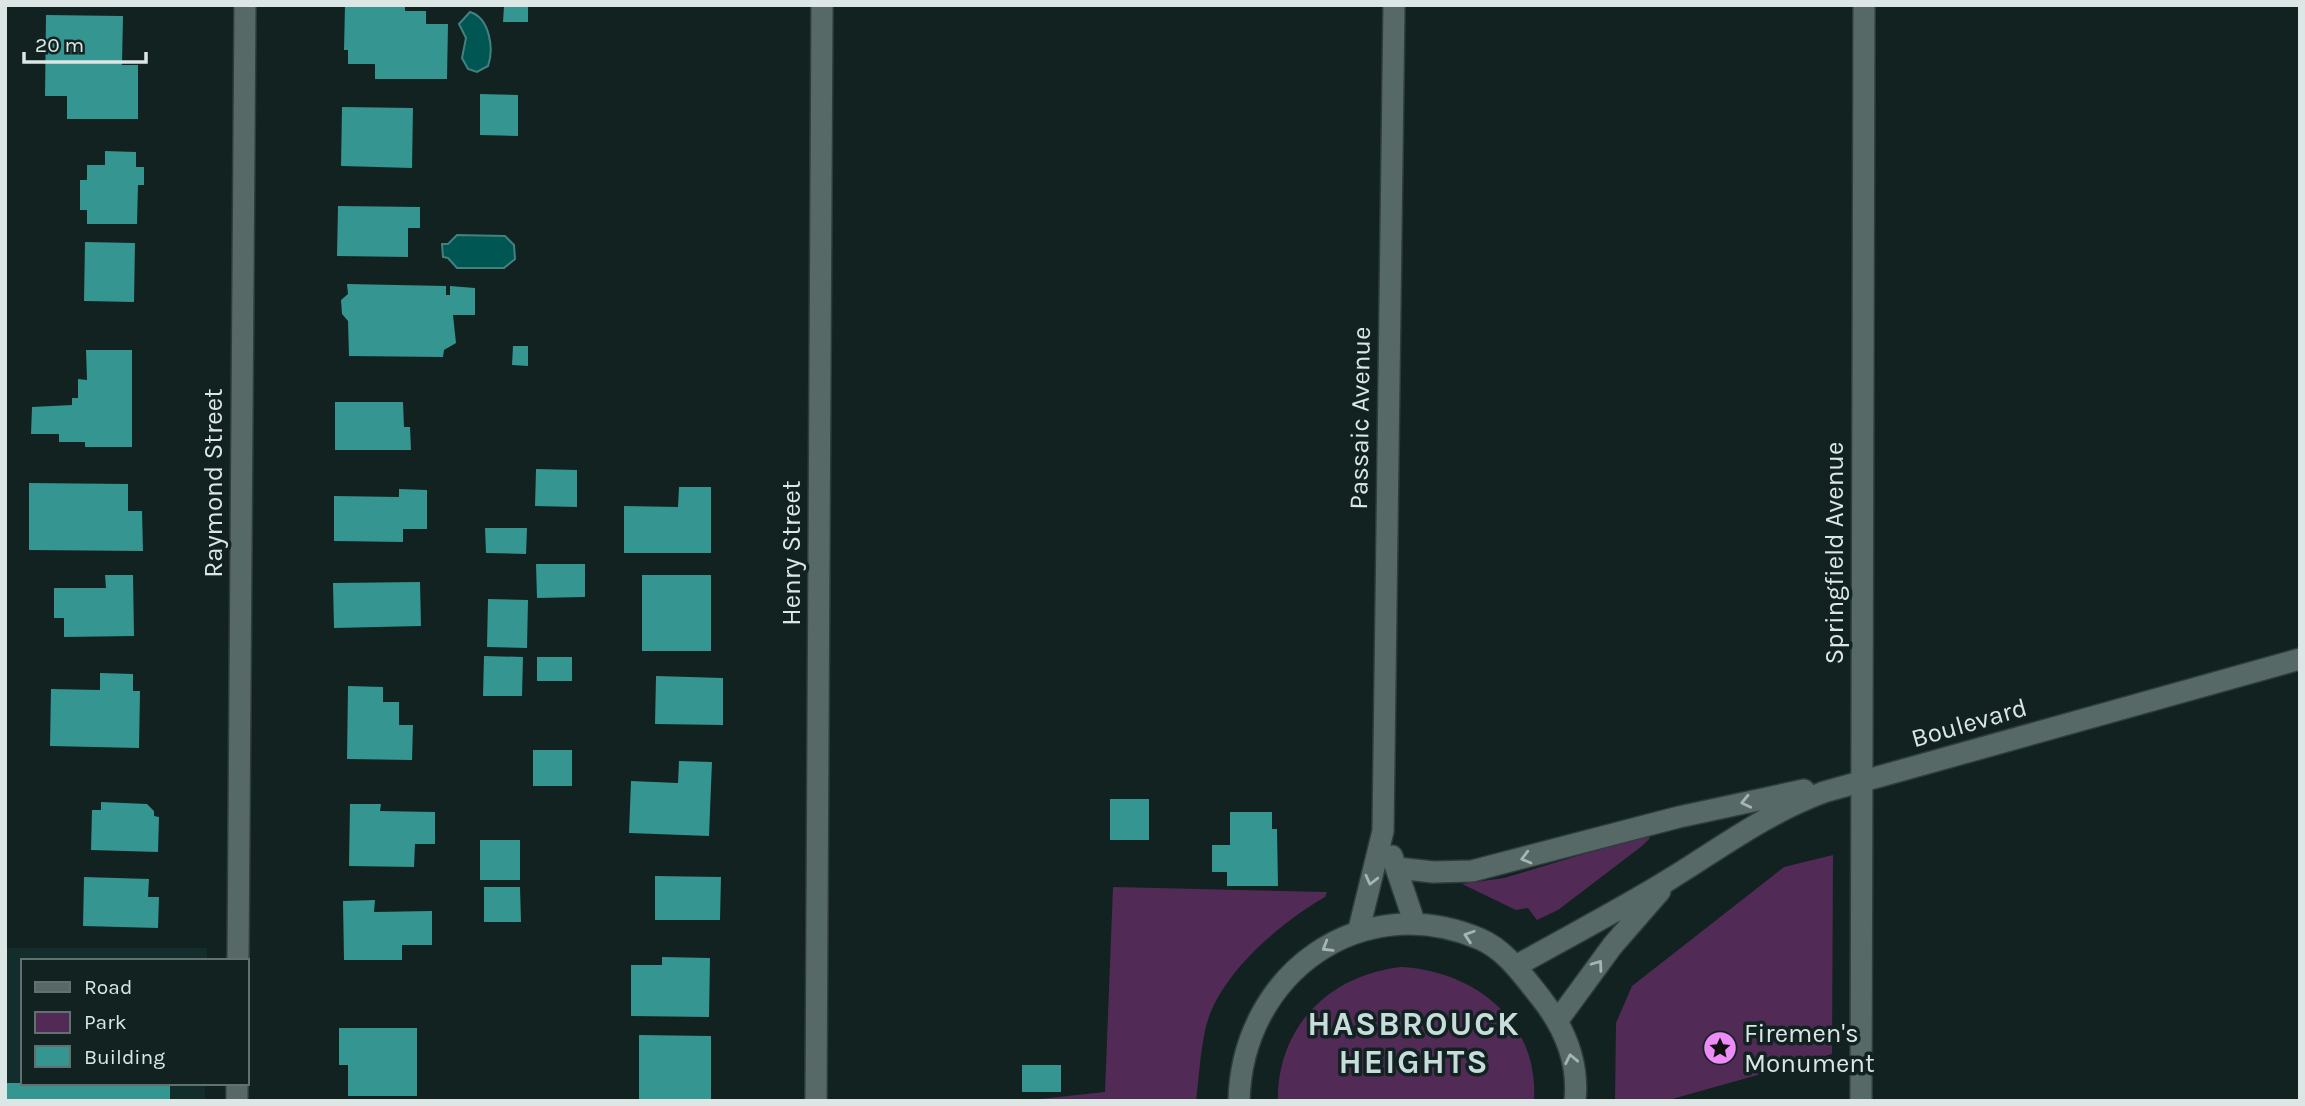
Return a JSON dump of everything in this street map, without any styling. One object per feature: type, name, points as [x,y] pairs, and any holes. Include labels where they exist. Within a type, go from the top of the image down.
[{"type":"street","name":"Raymond Street","points":[[238,959],[245,5]]},
{"type":"street","name":"Henry Street","points":[[816,1101],[822,5]]},
{"type":"street","name":"Passaic Avenue","points":[[1359,929],[1383,831],[1394,5]]},
{"type":"street","name":"Springfield Avenue","points":[[1861,1101],[1864,5]]},
{"type":"street","name":"Boulevard","points":[[1516,966],[1670,879],[1766,817],[1824,792],[2300,659]]},
{"type":"street","points":[[1397,868],[1433,872],[1472,871],[1679,817],[1792,792],[1861,783]]},
{"type":"street","name":"Passaic Avenue","points":[[1383,831],[1415,924]]},
{"type":"street","name":"Boulevard","points":[[1558,1020],[1613,945],[1670,879]]},
{"type":"street","points":[[1239,1101],[1240,1074],[1257,1025],[1278,985],[1304,961],[1359,929],[1415,924],[1437,925],[1482,940],[1516,966],[1558,1020],[1573,1058],[1575,1101]]},
{"type":"shaded area","points":[[5,948],[207,948],[207,959],[21,959],[21,1085],[205,1085],[205,1101],[5,1101]]},
{"type":"green space","points":[[1647,835],[1650,838],[1642,846],[1558,910],[1537,920],[1528,908],[1516,910],[1462,884],[1504,878]]},
{"type":"green space","points":[[1833,855],[1832,1054],[1665,1101],[1615,1101],[1616,1023],[1632,986],[1784,867]]},
{"type":"green space","points":[[1113,887],[1327,892],[1325,897],[1270,936],[1236,971],[1222,991],[1211,1011],[1205,1031],[1196,1101],[1021,1101],[1105,1092]]},
{"type":"green space","points":[[1401,967],[1454,978],[1477,990],[1497,1006],[1514,1024],[1526,1047],[1533,1072],[1534,1101],[1278,1101],[1280,1074],[1287,1050],[1297,1028],[1312,1009],[1330,993],[1351,981],[1375,972]]},
{"type":"water","points":[[470,12],[477,15],[486,27],[491,51],[488,66],[477,72],[468,69],[462,58],[466,38],[459,24]]},
{"type":"water","points":[[457,235],[505,236],[514,245],[515,259],[504,268],[457,268],[448,258],[443,257],[442,244],[448,244]]},
{"type":"building","points":[[345,5],[405,5],[405,11],[426,11],[426,24],[448,24],[447,79],[375,79],[375,64],[348,64],[348,50],[344,50]]},
{"type":"building","points":[[504,6],[528,7],[528,22],[503,22]]},
{"type":"building","points":[[46,15],[123,16],[122,65],[138,65],[138,119],[67,119],[67,96],[45,96]]},
{"type":"building","points":[[480,94],[518,95],[518,136],[480,135]]},
{"type":"building","points":[[342,107],[413,108],[412,168],[341,166]]},
{"type":"building","points":[[105,151],[136,152],[136,167],[144,167],[144,185],[138,185],[137,224],[87,224],[87,210],[80,210],[80,180],[87,180],[87,165],[105,165]]},
{"type":"building","points":[[338,206],[420,207],[420,228],[408,228],[408,257],[337,256]]},
{"type":"building","points":[[85,242],[135,243],[134,302],[84,301]]},
{"type":"building","points":[[347,284],[446,286],[446,295],[450,295],[450,286],[475,288],[475,315],[453,315],[456,343],[444,350],[443,357],[349,356],[348,321],[342,314],[341,300],[348,294]]},
{"type":"building","points":[[513,346],[528,346],[528,366],[512,365]]},
{"type":"building","points":[[86,350],[132,350],[132,447],[85,447],[85,442],[59,442],[59,434],[31,434],[32,407],[72,405],[72,398],[78,398],[78,379],[87,380]]},
{"type":"building","points":[[335,402],[403,402],[404,427],[410,427],[411,450],[335,450]]},
{"type":"building","points":[[536,469],[577,470],[577,507],[535,506]]},
{"type":"building","points":[[29,483],[128,484],[128,511],[142,511],[143,551],[29,550]]},
{"type":"building","points":[[679,487],[711,487],[711,553],[624,553],[624,506],[678,507]]},
{"type":"building","points":[[399,489],[427,490],[427,529],[403,529],[403,542],[334,541],[334,496],[399,497]]},
{"type":"building","points":[[485,528],[527,528],[526,554],[486,553]]},
{"type":"building","points":[[536,564],[585,564],[585,597],[537,598]]},
{"type":"building","points":[[105,575],[133,575],[134,636],[64,637],[64,618],[54,618],[54,588],[106,588]]},
{"type":"building","points":[[642,575],[711,575],[711,651],[642,651]]},
{"type":"building","points":[[420,582],[421,626],[334,628],[333,583]]},
{"type":"building","points":[[488,599],[528,600],[527,648],[487,647]]},
{"type":"building","points":[[484,656],[523,657],[522,696],[483,696]]},
{"type":"building","points":[[537,657],[572,657],[572,681],[537,681]]},
{"type":"building","points":[[100,673],[133,674],[133,691],[140,691],[139,748],[50,746],[51,689],[100,690]]},
{"type":"building","points":[[656,676],[723,678],[723,725],[655,724]]},
{"type":"building","points":[[348,686],[383,687],[383,702],[399,702],[399,725],[413,725],[412,760],[347,759]]},
{"type":"building","points":[[533,750],[572,750],[572,786],[533,786]]},
{"type":"building","points":[[679,761],[712,762],[709,836],[629,833],[631,781],[678,783]]},
{"type":"building","points":[[1110,799],[1149,799],[1149,840],[1110,840]]},
{"type":"building","points":[[101,802],[147,804],[154,811],[154,816],[159,817],[158,852],[91,850],[92,810],[101,810]]},
{"type":"building","points":[[350,804],[381,804],[380,811],[435,812],[435,844],[415,844],[414,867],[349,866]]},
{"type":"building","points":[[1230,812],[1272,812],[1272,829],[1277,829],[1278,886],[1227,886],[1227,872],[1212,872],[1212,845],[1230,845]]},
{"type":"building","points":[[480,840],[520,840],[520,880],[480,880]]},
{"type":"building","points":[[655,876],[721,877],[720,920],[655,920]]},
{"type":"building","points":[[84,877],[149,879],[148,897],[159,897],[158,928],[83,926]]},
{"type":"building","points":[[484,887],[520,887],[521,922],[484,922]]},
{"type":"building","points":[[375,900],[374,912],[432,911],[432,945],[402,945],[402,960],[344,960],[343,901]]},
{"type":"building","points":[[662,957],[710,958],[709,1017],[631,1016],[631,965],[662,965]]},
{"type":"building","points":[[339,1028],[417,1028],[417,1096],[348,1096],[348,1065],[339,1065]]},
{"type":"building","points":[[639,1035],[711,1036],[711,1101],[639,1101]]},
{"type":"building","points":[[1022,1065],[1061,1065],[1061,1092],[1022,1092]]},
{"type":"building","points":[[5,1083],[170,1085],[170,1101],[5,1101]]},
{"type":"place","name":"Firemen's Monument","points":[[1720,1048]]},
{"type":"district","name":"HASBROUCK HEIGHTS","points":[[1414,1043]]}]
